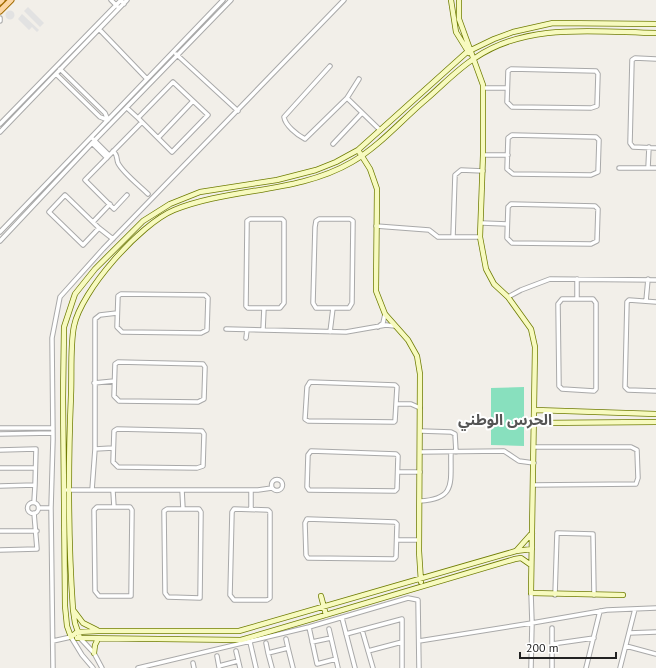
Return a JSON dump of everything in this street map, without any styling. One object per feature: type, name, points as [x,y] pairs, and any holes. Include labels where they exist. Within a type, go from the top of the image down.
[{"type":"main road","points":[[0,12],[11,0]]},
{"type":"street","points":[[111,0],[119,8]]},
{"type":"street","points":[[0,124],[120,0],[124,4]]},
{"type":"street","points":[[0,132],[127,0]]},
{"type":"street","points":[[0,232],[223,0]]},
{"type":"street","points":[[0,242],[93,142],[231,0]]},
{"type":"street","points":[[53,668],[51,508],[53,430],[52,338],[60,297],[113,239],[344,0]]},
{"type":"street","points":[[451,0],[456,32],[475,58],[482,78],[484,155],[482,223],[480,237],[486,269],[490,277],[508,297],[531,329],[535,346],[535,423],[531,566],[531,668]]},
{"type":"street","points":[[459,0],[459,19],[469,50]]},
{"type":"street","points":[[107,668],[102,668],[94,653],[80,638],[77,632],[73,610],[62,398],[64,327],[75,294],[95,269],[143,221],[170,204],[200,192],[277,180],[316,170],[336,162],[358,150],[469,50],[514,32],[553,23],[656,24]]},
{"type":"street","points":[[99,29],[147,79]]},
{"type":"street","points":[[93,668],[82,655],[71,637],[67,626],[65,606],[66,490],[74,326],[87,293],[114,259],[150,225],[171,211],[208,199],[319,178],[338,170],[362,156],[475,58],[508,42],[524,36],[548,32],[656,33]]},
{"type":"street","points":[[174,52],[238,111]]},
{"type":"street","points":[[656,59],[635,58],[632,60],[630,143],[633,147],[656,148]]},
{"type":"street","points":[[57,65],[104,113],[108,120]]},
{"type":"street","points":[[330,66],[285,114],[285,122],[305,139],[347,98],[359,79]]},
{"type":"street","points":[[511,69],[596,71],[598,74],[597,106],[591,108],[512,107],[507,102],[507,88],[508,71],[511,69]]},
{"type":"street","points":[[52,70],[100,117],[108,120]]},
{"type":"street","points":[[127,108],[172,152],[208,115],[173,82],[138,118]]},
{"type":"street","points":[[483,88],[507,88]]},
{"type":"street","points":[[347,98],[380,130]]},
{"type":"street","points":[[158,138],[193,101]]},
{"type":"street","points":[[333,144],[362,113]]},
{"type":"street","points":[[127,195],[114,209],[85,180],[142,122]]},
{"type":"street","points":[[512,135],[596,137],[599,140],[598,172],[591,175],[512,174],[507,169],[508,155],[508,138],[512,135]]},
{"type":"street","points":[[91,137],[93,142],[108,156]]},
{"type":"street","points":[[648,168],[649,148]]},
{"type":"street","points":[[358,150],[374,177],[377,190],[376,290],[385,314],[408,340],[417,356],[420,374],[419,540],[420,579],[422,586]]},
{"type":"street","points":[[113,151],[117,156],[121,167],[148,194]]},
{"type":"street","points":[[484,155],[508,155]]},
{"type":"street","points":[[619,168],[656,168]]},
{"type":"street","points":[[454,237],[455,175],[461,170],[483,171]]},
{"type":"street","points":[[99,228],[83,245],[49,212],[65,195],[99,228],[113,239]]},
{"type":"street","points":[[93,222],[110,204]]},
{"type":"street","points":[[511,204],[595,206],[598,209],[597,241],[590,244],[512,243],[506,238],[507,224],[508,207],[511,204]]},
{"type":"street","points":[[250,219],[282,219],[285,224],[284,303],[280,308],[264,308],[248,308],[245,303],[247,221],[250,219]]},
{"type":"street","points":[[319,219],[350,219],[354,224],[352,303],[349,308],[333,308],[316,308],[314,303],[316,221],[319,219]]},
{"type":"street","points":[[482,223],[507,224]]},
{"type":"street","points":[[376,226],[429,230],[438,237],[480,237]]},
{"type":"street","points":[[508,297],[521,290],[550,279],[656,280]]},
{"type":"street","points":[[577,279],[577,299]]},
{"type":"street","points":[[646,300],[648,279]]},
{"type":"street","points":[[121,294],[206,295],[208,298],[207,330],[201,333],[122,332],[117,327],[117,313],[118,296],[121,294]]},
{"type":"street","points":[[562,299],[577,299],[593,299],[596,302],[596,389],[594,391],[562,389],[559,386],[558,304],[562,299]]},
{"type":"street","points":[[656,302],[646,300],[629,300],[627,302],[625,387],[628,390],[656,391]]},
{"type":"street","points":[[263,330],[264,308]]},
{"type":"street","points":[[330,332],[333,308]]},
{"type":"street","points":[[92,490],[95,449],[95,319],[100,315],[117,313]]},
{"type":"street","points":[[375,329],[383,323],[385,314]]},
{"type":"street","points":[[226,329],[346,332],[395,326]]},
{"type":"street","points":[[246,338],[247,330]]},
{"type":"street","points":[[118,362],[203,364],[205,367],[204,399],[198,402],[119,400],[114,396],[114,381],[115,364],[118,362]]},
{"type":"street","points":[[94,383],[114,381]]},
{"type":"street","points":[[310,382],[392,385],[397,387],[396,404],[396,419],[394,422],[310,422],[305,419],[307,387],[310,382]]},
{"type":"street","points":[[396,404],[411,404],[420,408]]},
{"type":"street","points":[[535,410],[656,414]]},
{"type":"street","points":[[535,423],[656,422]]},
{"type":"street","points":[[0,428],[53,430]]},
{"type":"street","points":[[117,429],[202,431],[204,434],[203,466],[197,468],[118,468],[113,462],[113,448],[114,431],[117,429]]},
{"type":"street","points":[[0,434],[53,430]]},
{"type":"street","points":[[420,431],[451,432],[455,434],[450,484],[447,491],[435,500],[420,501]]},
{"type":"street","points":[[533,485],[636,484],[638,478],[638,450],[631,447],[534,447]]},
{"type":"street","points":[[95,449],[113,448]]},
{"type":"street","points":[[0,450],[36,449],[34,468],[34,502]]},
{"type":"street","points":[[311,451],[394,453],[398,456],[398,472],[397,487],[395,491],[312,490],[307,487],[308,455],[311,451]]},
{"type":"street","points":[[420,452],[504,451],[519,460],[534,463]]},
{"type":"street","points":[[0,468],[34,468]]},
{"type":"street","points":[[398,472],[420,472]]},
{"type":"street","points":[[0,486],[35,485]]},
{"type":"street","points":[[66,490],[250,490],[272,488]]},
{"type":"street","points":[[182,490],[183,509]]},
{"type":"street","points":[[250,490],[251,509]]},
{"type":"street","points":[[113,491],[114,507]]},
{"type":"street","points":[[34,502],[39,508]]},
{"type":"street","points":[[34,502],[30,503],[28,508],[29,512],[34,513]]},
{"type":"street","points":[[97,507],[114,507],[130,507],[132,510],[131,596],[99,596],[95,591],[94,510],[97,507]]},
{"type":"street","points":[[34,513],[39,508],[51,508]]},
{"type":"street","points":[[166,509],[183,509],[199,509],[201,512],[200,598],[168,597],[164,593],[164,511],[166,509]]},
{"type":"street","points":[[234,509],[251,509],[268,510],[271,515],[270,598],[266,600],[234,600],[230,595],[232,512],[234,509]]},
{"type":"street","points":[[0,550],[37,549],[37,531],[34,513]]},
{"type":"street","points":[[307,519],[393,521],[397,524],[397,540],[396,555],[394,559],[311,558],[306,555],[304,523],[307,519]]},
{"type":"street","points":[[0,532],[37,531]]},
{"type":"street","points":[[516,551],[532,533]]},
{"type":"street","points":[[555,595],[557,533],[593,534],[594,595]]},
{"type":"street","points":[[397,540],[419,540]]},
{"type":"street","points":[[71,637],[77,632],[98,631],[239,631],[516,551],[532,550]]},
{"type":"street","points":[[53,641],[71,637],[98,639],[241,640],[521,558],[532,550]]},
{"type":"street","points":[[521,558],[527,560],[531,566]]},
{"type":"street","points":[[531,593],[555,595],[623,595]]},
{"type":"street","points":[[321,596],[326,615]]},
{"type":"street","points":[[138,668],[309,627],[408,598],[416,599],[419,604],[419,668]]},
{"type":"street","points":[[419,641],[600,611],[656,608]]},
{"type":"street","points":[[620,668],[635,609]]},
{"type":"street","points":[[73,610],[82,623],[98,631]]},
{"type":"street","points":[[586,668],[600,611]]},
{"type":"street","points":[[342,618],[356,668]]},
{"type":"street","points":[[346,634],[402,619],[402,668]]},
{"type":"street","points":[[309,627],[317,666],[336,659]]},
{"type":"street","points":[[552,628],[552,668]]},
{"type":"street","points":[[329,629],[338,668]]},
{"type":"street","points":[[362,630],[373,668]]},
{"type":"street","points":[[629,633],[656,632]]},
{"type":"street","points":[[312,642],[331,638]]},
{"type":"street","points":[[552,644],[594,638]]},
{"type":"street","points":[[94,653],[95,645],[98,639]]},
{"type":"street","points":[[286,639],[292,668]]},
{"type":"street","points":[[250,642],[256,668]]},
{"type":"street","points":[[368,651],[402,642]]},
{"type":"street","points":[[266,643],[272,668]]},
{"type":"street","points":[[626,646],[656,654]]},
{"type":"street","points":[[268,653],[288,648]]},
{"type":"street","points":[[236,651],[240,668]]},
{"type":"street","points":[[217,656],[220,667],[238,661]]},
{"type":"street","points":[[193,663],[194,668]]},
{"type":"green space","points":[[524,387],[524,446],[491,445],[491,388]]},
{"type":"shaded area","points":[[28,7],[44,23],[40,27],[24,11]]},
{"type":"shaded area","points":[[10,10],[15,15],[10,20],[5,15]]},
{"type":"shaded area","points":[[22,14],[39,30],[37,32],[32,27],[29,30],[18,19]]},
{"type":"district","name":"الحرس الوطني","points":[[505,420]]}]
